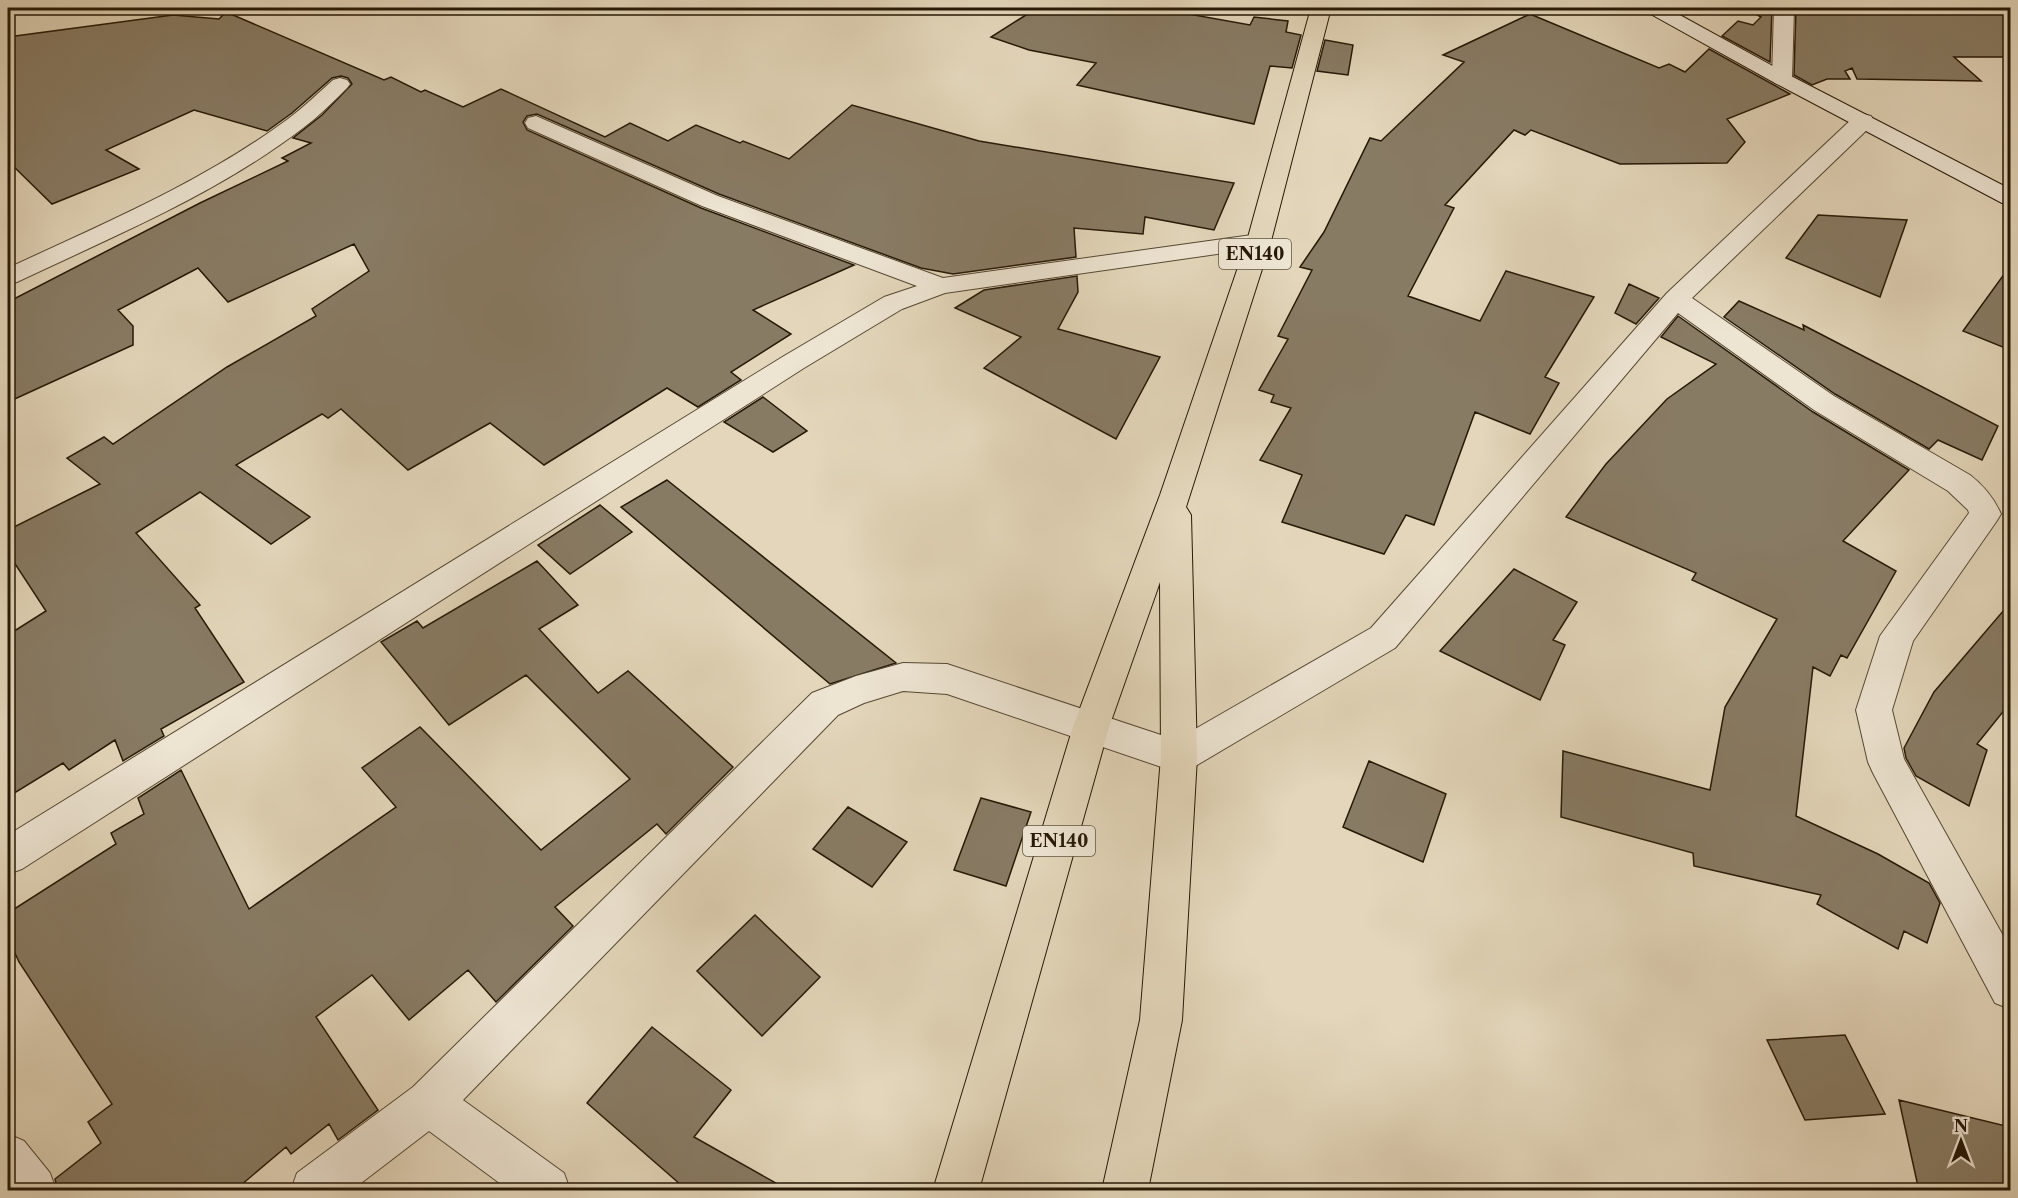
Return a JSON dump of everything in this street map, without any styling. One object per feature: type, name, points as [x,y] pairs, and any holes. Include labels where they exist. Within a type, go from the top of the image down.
[{"type":"main road","name":"EN140","points":[[956,1191],[1091,727],[1175,495],[1259,240],[1321,8]]},
{"type":"main road","name":"EN140","points":[[1125,1191],[1161,1020],[1179,757],[1175,495]]},
{"type":"street","points":[[1654,8],[1782,79],[2010,198]]},
{"type":"street","points":[[1782,79],[1784,8]]},
{"type":"street","points":[[8,277],[149,211],[215,174],[289,129],[340,84]]},
{"type":"street","points":[[314,1191],[429,1103],[825,704],[856,691],[903,677],[947,679],[1179,757],[1383,638],[1676,299],[1863,121]]},
{"type":"street","points":[[536,123],[710,201],[941,286]]},
{"type":"street","points":[[8,856],[794,362],[893,303],[941,286],[1259,240]]},
{"type":"street","points":[[1676,299],[1824,403],[1959,483],[1982,505],[1985,514],[1897,636],[1874,710],[1886,762],[2010,988]]},
{"type":"street","points":[[429,1103],[547,1191]]},
{"type":"street","points":[[8,1157],[33,1191]]},
{"type":"building","points":[[1037,8],[1155,8],[1250,25],[1254,17],[1288,21],[1286,32],[1301,35],[1292,68],[1270,66],[1254,124],[1077,85],[1096,63],[1029,50],[991,37]]},
{"type":"building","points":[[1745,8],[1772,8],[1770,62],[1722,36],[1738,21],[1753,25],[1761,17]]},
{"type":"building","points":[[1796,8],[2008,8],[2010,11],[2010,57],[1954,57],[1981,81],[1857,79],[1852,68],[1845,71],[1850,79],[1827,79],[1812,85],[1794,75]]},
{"type":"building","points":[[226,12],[384,80],[391,77],[421,92],[425,90],[463,107],[501,89],[605,137],[630,123],[668,141],[696,125],[789,159],[852,105],[979,141],[1234,183],[1214,230],[1145,217],[1143,234],[1074,228],[1076,257],[953,274],[921,268],[719,194],[537,114],[527,116],[523,122],[527,130],[701,208],[854,265],[753,310],[791,334],[731,372],[741,380],[698,407],[667,388],[544,465],[490,423],[408,470],[341,409],[328,418],[322,414],[236,465],[310,517],[271,544],[200,492],[136,533],[200,605],[195,608],[244,682],[161,729],[164,736],[123,761],[115,740],[69,770],[63,763],[8,797],[8,635],[46,611],[8,553],[8,530],[100,484],[67,458],[104,437],[113,444],[227,367],[316,316],[312,309],[369,271],[354,244],[228,302],[198,268],[118,310],[133,326],[133,345],[8,402],[8,302],[200,203],[288,161],[282,158],[311,143],[293,138],[322,115],[352,84],[348,78],[341,76],[332,78],[292,113],[267,131],[194,110],[106,150],[139,169],[52,204],[8,161],[8,37],[173,15],[219,19]]},
{"type":"building","points":[[1530,14],[1659,68],[1669,64],[1685,72],[1709,49],[1790,94],[1727,119],[1745,142],[1727,163],[1620,164],[1531,130],[1525,135],[1514,130],[1445,205],[1454,208],[1408,296],[1480,321],[1506,271],[1594,297],[1545,377],[1559,383],[1530,434],[1475,412],[1434,525],[1406,515],[1384,554],[1282,522],[1302,475],[1260,460],[1291,408],[1271,402],[1274,395],[1259,390],[1288,339],[1278,336],[1312,270],[1300,267],[1324,232],[1370,138],[1381,141],[1464,62],[1443,55]]},
{"type":"building","points":[[1325,40],[1353,45],[1348,75],[1317,71]]},
{"type":"building","points":[[1818,215],[1907,220],[1880,297],[1786,258]]},
{"type":"building","points":[[2010,266],[2010,350],[1963,331]]},
{"type":"building","points":[[1077,276],[1078,292],[1058,329],[1160,357],[1116,439],[984,368],[1021,337],[955,308],[984,290]]},
{"type":"building","points":[[1629,284],[1659,298],[1636,324],[1615,313]]},
{"type":"building","points":[[1739,301],[1804,330],[1803,325],[1998,426],[1982,460],[1938,440],[1929,449],[1835,394],[1724,317]]},
{"type":"building","points":[[1678,316],[1813,412],[1909,470],[1843,541],[1896,571],[1847,658],[1841,655],[1830,676],[1813,667],[1796,816],[1878,854],[1929,883],[1940,903],[1927,943],[1904,931],[1898,949],[1817,904],[1821,895],[1694,866],[1693,853],[1561,817],[1563,751],[1710,790],[1725,707],[1777,619],[1692,580],[1696,573],[1566,517],[1606,464],[1667,399],[1716,364],[1661,337]]},
{"type":"building","points":[[763,397],[807,431],[773,452],[724,422]]},
{"type":"building","points":[[667,480],[896,663],[830,684],[621,507]]},
{"type":"building","points":[[600,505],[632,532],[570,574],[538,545]]},
{"type":"building","points":[[537,561],[578,605],[539,629],[598,693],[628,671],[733,767],[666,834],[657,824],[555,907],[573,926],[496,1002],[468,970],[409,1020],[372,975],[316,1017],[378,1110],[338,1140],[329,1124],[291,1154],[286,1147],[234,1191],[58,1191],[55,1179],[101,1143],[88,1122],[112,1104],[19,962],[8,938],[8,913],[116,844],[111,833],[144,814],[138,798],[181,770],[249,909],[396,807],[362,768],[420,727],[541,850],[630,779],[526,675],[449,725],[381,642],[417,621],[423,628]]},
{"type":"building","points":[[1514,569],[1577,602],[1553,640],[1565,645],[1540,700],[1440,651]]},
{"type":"building","points":[[2010,603],[2010,703],[1977,744],[1987,750],[1969,806],[1916,776],[1906,758],[1904,748],[1934,692]]},
{"type":"building","points":[[1369,761],[1446,794],[1423,862],[1343,827]]},
{"type":"building","points":[[981,798],[1031,812],[1006,886],[954,870]]},
{"type":"building","points":[[848,807],[907,842],[872,887],[813,849]]},
{"type":"building","points":[[755,915],[820,977],[762,1036],[697,971]]},
{"type":"building","points":[[652,1027],[731,1090],[694,1137],[790,1191],[688,1191],[587,1103]]},
{"type":"building","points":[[1845,1035],[1885,1114],[1805,1120],[1767,1040]]},
{"type":"building","points":[[1899,1100],[2010,1127],[2010,1191],[1919,1191]]}]
